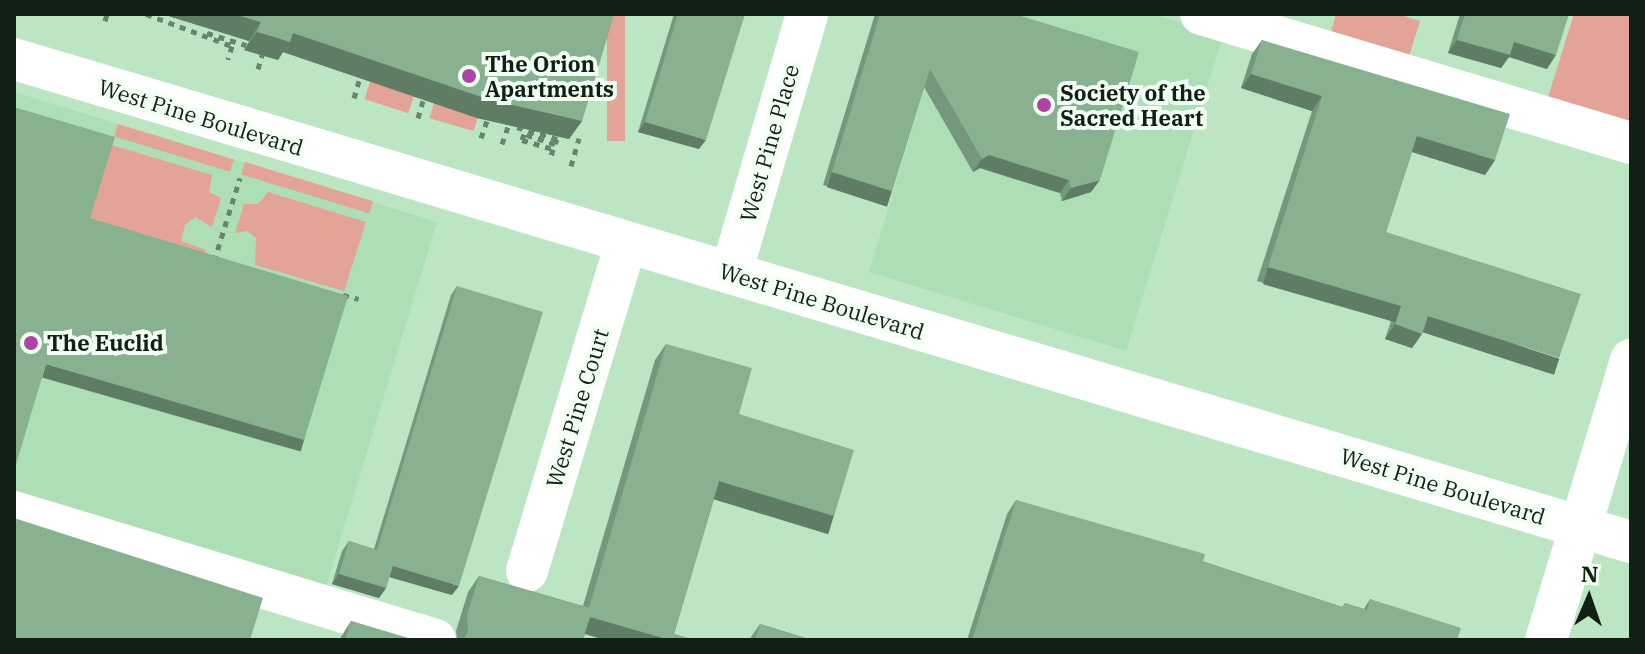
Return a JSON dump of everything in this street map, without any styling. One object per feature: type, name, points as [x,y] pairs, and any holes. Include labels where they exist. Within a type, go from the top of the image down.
[{"type":"street","name":"West Pine Place","points":[[731,273],[807,14]]},
{"type":"street","points":[[1201,14],[1631,143]]},
{"type":"street","name":"West Pine Boulevard","points":[[14,59],[1631,542]]},
{"type":"street","name":"West Pine Court","points":[[527,571],[626,244]]},
{"type":"street","points":[[1546,640],[1631,360]]},
{"type":"street","points":[[14,512],[435,640]]},
{"type":"path","points":[[105,21],[107,14]]},
{"type":"path","points":[[146,14],[246,45]]},
{"type":"path","points":[[207,33],[205,38],[232,46],[228,59]]},
{"type":"path","points":[[258,69],[262,55]]},
{"type":"path","points":[[354,98],[359,81]]},
{"type":"path","points":[[418,118],[423,101]]},
{"type":"path","points":[[481,138],[487,121]]},
{"type":"path","points":[[502,144],[508,127]]},
{"type":"path","points":[[517,127],[557,139],[555,144],[524,134],[522,140],[553,149],[550,160]]},
{"type":"path","points":[[571,166],[579,138]]},
{"type":"path","points":[[211,269],[240,178]]},
{"type":"path","points":[[215,257],[230,261]]},
{"type":"path","points":[[331,291],[359,299]]},
{"type":"shaded area","points":[[607,14],[625,14],[625,141],[607,141]]},
{"type":"shaded area","points":[[947,14],[1153,14],[1223,35],[1126,351],[869,272]]},
{"type":"shaded area","points":[[1336,14],[1397,14],[1420,21],[1409,56],[1331,32]]},
{"type":"shaded area","points":[[1574,14],[1631,14],[1631,123],[1548,97]]},
{"type":"shaded area","points":[[371,79],[415,93],[408,113],[365,99]]},
{"type":"shaded area","points":[[14,92],[437,222],[324,593],[14,495]]},
{"type":"shaded area","points":[[435,99],[479,112],[474,131],[429,118]]},
{"type":"shaded area","points":[[118,124],[234,159],[230,172],[114,136]]},
{"type":"shaded area","points":[[108,144],[212,175],[209,192],[221,198],[212,227],[195,217],[185,225],[181,241],[206,250],[204,258],[81,230]]},
{"type":"shaded area","points":[[245,162],[373,201],[369,214],[241,174]]},
{"type":"shaded area","points":[[268,192],[366,222],[344,291],[255,265],[256,238],[247,231],[235,233],[244,204],[258,204]]},
{"type":"building","name":"The Orion Apartments","points":[[234,14],[614,14],[582,121],[490,100],[293,33],[290,42],[257,32],[261,22]]},
{"type":"building","points":[[678,14],[745,14],[706,140],[645,122]]},
{"type":"building","points":[[880,14],[1014,14],[1139,52],[1100,180],[1071,188],[1069,180],[989,155],[982,159],[930,69],[892,191],[832,172]]},
{"type":"building","points":[[1465,14],[1569,14],[1556,55],[1514,42],[1510,55],[1457,40]]},
{"type":"building","points":[[1262,40],[1510,114],[1495,160],[1417,136],[1386,232],[1581,294],[1559,358],[1428,316],[1422,334],[1395,324],[1401,306],[1268,267],[1322,96],[1251,74]]},
{"type":"building","points":[[14,107],[115,137],[90,218],[348,296],[304,440],[46,364],[14,471]]},
{"type":"building","points":[[457,286],[543,312],[459,586],[393,566],[386,588],[339,574],[349,541],[377,550]]},
{"type":"building","points":[[666,344],[752,368],[739,414],[854,450],[834,516],[719,481],[674,634],[695,640],[662,640],[590,617],[583,640],[463,640],[468,632],[467,615],[479,576],[589,608]]},
{"type":"building","points":[[1016,500],[1205,554],[1203,562],[1343,607],[1345,603],[1367,610],[1370,599],[1461,628],[1457,640],[972,640]]},
{"type":"building","points":[[14,518],[263,598],[250,640],[14,640]]},
{"type":"building","points":[[351,621],[414,640],[345,640]]},
{"type":"building","points":[[760,624],[812,640],[755,640]]},
{"type":"place","name":"The Orion Apartments","points":[[469,76]]},
{"type":"place","name":"Society of the Sacred Heart","points":[[1044,105]]},
{"type":"place","name":"The Euclid","points":[[31,343]]}]
